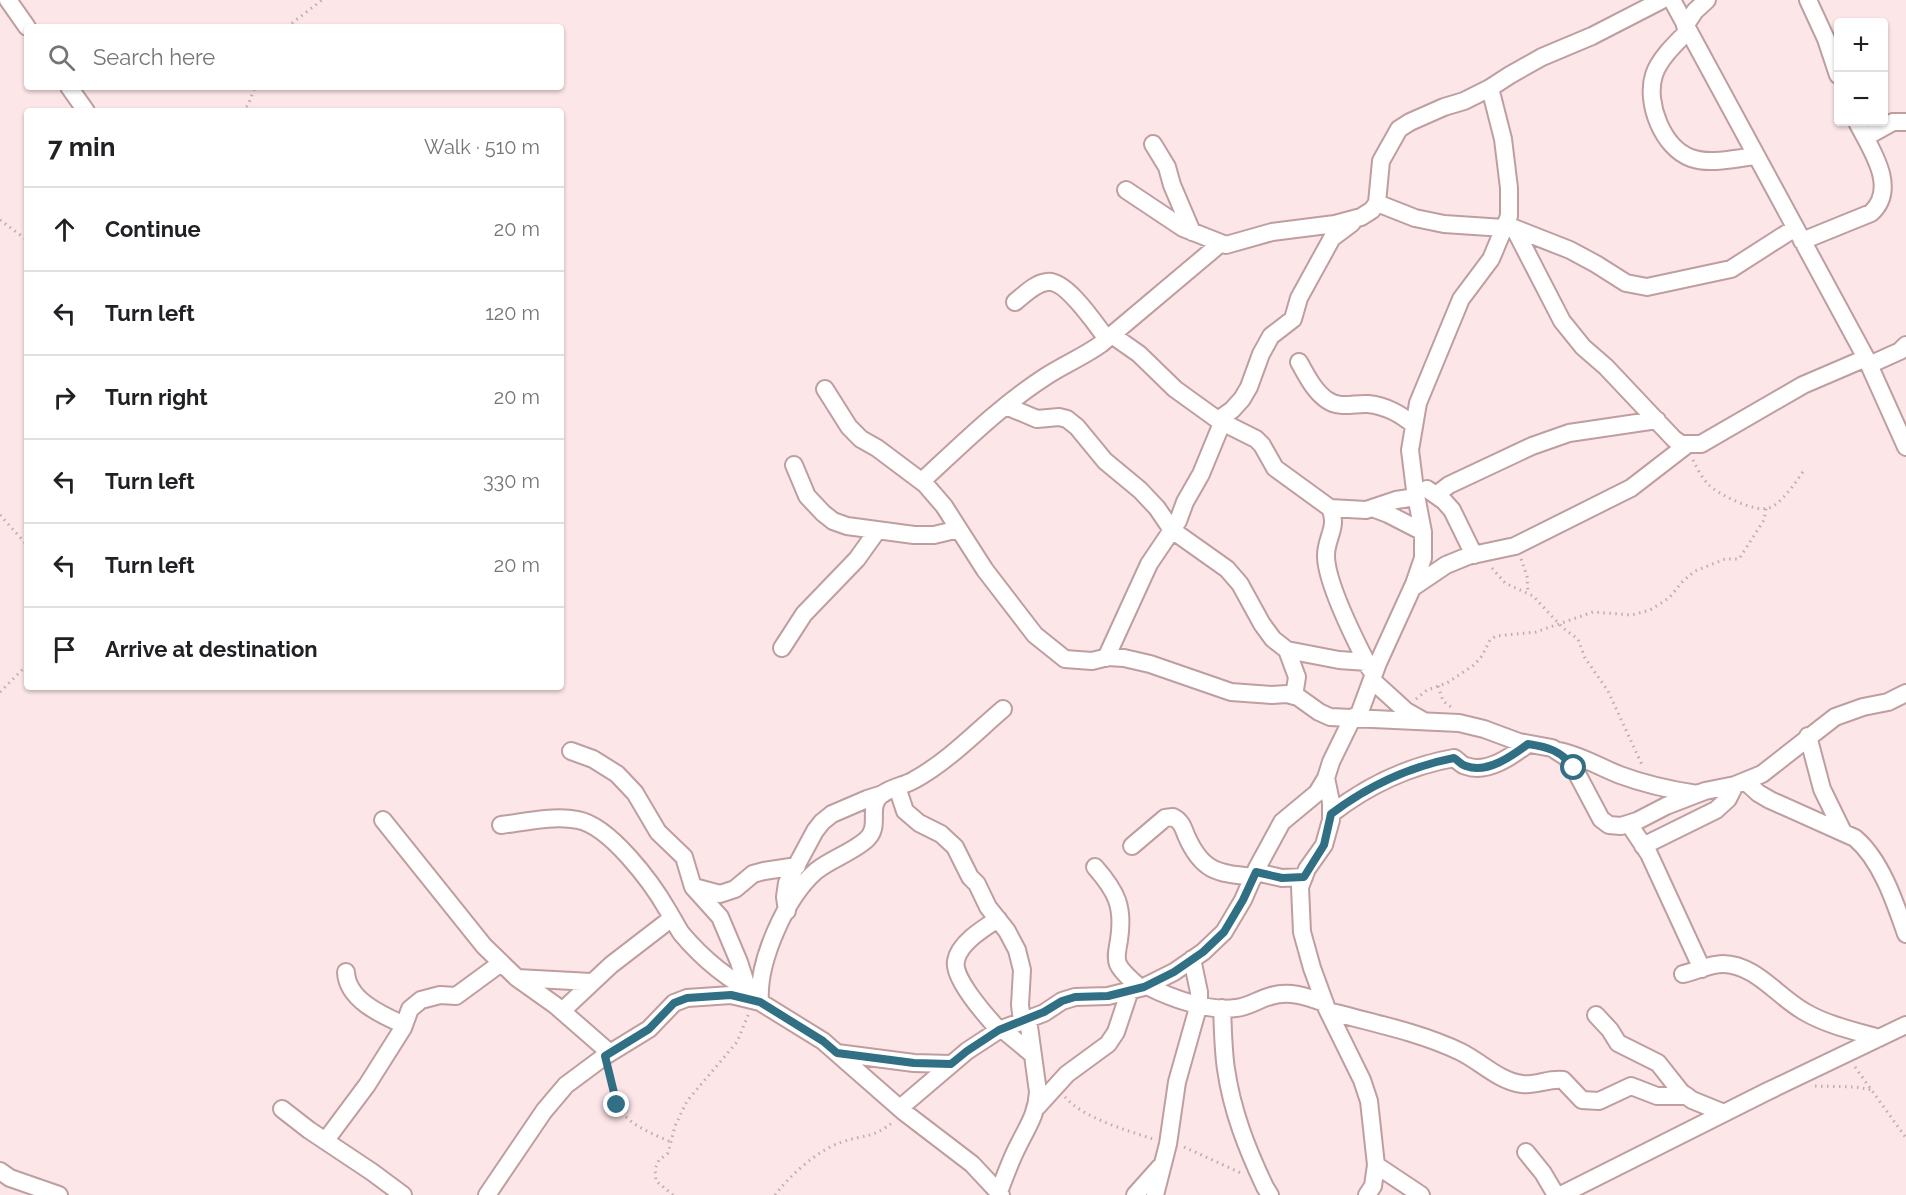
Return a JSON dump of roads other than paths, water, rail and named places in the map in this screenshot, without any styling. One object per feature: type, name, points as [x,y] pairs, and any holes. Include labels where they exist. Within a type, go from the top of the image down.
[{"type":"street","points":[[8,0],[25,24]]},
{"type":"street","points":[[1106,658],[1149,564],[1172,530],[1201,474],[1220,422],[1242,399],[1265,345],[1271,336],[1293,319],[1299,298],[1332,238],[1372,210],[1377,203],[1381,161],[1399,129],[1444,107],[1464,101],[1542,57],[1592,36],[1662,0]]},
{"type":"street","points":[[1672,0],[1867,361],[1906,447]]},
{"type":"street","points":[[1707,0],[1695,11],[1687,28],[1654,74],[1652,88],[1654,108],[1659,124],[1675,148],[1691,158],[1711,160],[1756,156]]},
{"type":"street","points":[[1808,0],[1838,72]]},
{"type":"street","points":[[902,1110],[967,1051],[1001,1030],[1075,997],[1108,996],[1139,988],[1203,952],[1224,932],[1243,900],[1282,822],[1317,793],[1326,778],[1331,762],[1355,717],[1370,672],[1412,588],[1423,558],[1423,532],[1410,450],[1418,403],[1461,299],[1491,259],[1508,227],[1509,188],[1503,139],[1490,88]]},
{"type":"street","points":[[71,90],[84,108]]},
{"type":"street","points":[[1866,137],[1893,122],[1906,122]]},
{"type":"street","points":[[1377,203],[1415,218],[1444,225],[1508,227],[1570,250],[1626,283],[1647,287],[1731,269],[1799,234],[1871,213],[1880,206],[1883,193],[1881,177],[1873,148],[1859,126]]},
{"type":"street","points":[[1152,144],[1167,167],[1192,232]]},
{"type":"street","points":[[1126,190],[1192,232],[1226,244],[1272,232],[1335,224],[1360,217]]},
{"type":"street","points":[[1314,226],[1320,259]]},
{"type":"street","points":[[1508,227],[1562,321],[1583,347],[1684,447]]},
{"type":"street","points":[[922,481],[1006,406],[1045,377],[1085,356],[1221,243]]},
{"type":"street","points":[[1015,302],[1041,283],[1054,282],[1065,289],[1110,337],[1139,354],[1175,389],[1220,422],[1256,439],[1283,476],[1323,501],[1330,508],[1334,516],[1326,556],[1331,581],[1350,627],[1370,672],[1404,710],[1423,721]]},
{"type":"street","points":[[1412,588],[1446,565],[1515,546],[1631,488],[1684,447],[1701,444],[1803,385],[1900,351],[1906,345]]},
{"type":"street","points":[[1299,362],[1317,391],[1337,405],[1366,404],[1385,407],[1400,414],[1414,425]]},
{"type":"street","points":[[825,389],[849,427],[861,439],[922,481],[944,506],[985,570],[1035,635],[1065,658],[1092,661],[1124,658],[1232,692],[1287,694],[1330,717],[1459,723],[1484,729],[1505,738],[1577,754],[1621,776],[1698,794]]},
{"type":"street","points":[[1006,406],[1037,419],[1059,417],[1067,419],[1077,427],[1105,462],[1140,490],[1157,508],[1172,530],[1227,569],[1240,584],[1273,639],[1287,650],[1339,660],[1370,672]]},
{"type":"street","points":[[1436,495],[1449,486],[1532,446],[1569,433],[1657,420]]},
{"type":"street","points":[[794,465],[807,496],[833,521],[847,526],[914,536],[934,535],[959,529]]},
{"type":"street","points":[[1413,477],[1452,510],[1477,555]]},
{"type":"street","points":[[1330,508],[1350,510],[1372,508],[1416,496]]},
{"type":"street","points":[[1372,508],[1423,532]]},
{"type":"street","points":[[782,648],[804,614],[857,559],[877,531]]},
{"type":"street","points":[[1287,650],[1297,677],[1294,696]]},
{"type":"street","points":[[1554,750],[1566,756],[1601,819],[1615,827],[1629,824],[1698,794],[1740,783],[1762,774],[1835,717],[1863,707],[1888,702],[1906,693]]},
{"type":"street","points":[[787,912],[785,897],[787,883],[822,822],[832,814],[914,780],[1003,709]]},
{"type":"street","points":[[1808,736],[1822,789],[1843,832]]},
{"type":"street","points":[[1331,814],[1360,793],[1408,770],[1454,758],[1467,767],[1491,766],[1528,744]]},
{"type":"street","points":[[571,751],[593,759],[617,774],[635,793],[658,832],[684,857],[693,887],[720,917],[755,997]]},
{"type":"street","points":[[1326,778],[1331,814],[1324,845],[1300,887],[1302,932],[1326,1007],[1366,1090],[1369,1101],[1376,1165],[1372,1186],[1367,1195]]},
{"type":"street","points":[[1740,783],[1770,800],[1855,838],[1873,857],[1906,934]]},
{"type":"street","points":[[1643,846],[1716,810],[1728,800],[1740,783]]},
{"type":"street","points":[[755,997],[767,956],[787,912],[805,882],[819,869],[854,848],[872,833],[875,825],[873,816],[875,803],[890,791]]},
{"type":"street","points":[[890,791],[904,811],[919,823],[942,834],[955,847],[988,907],[1007,931],[1017,950],[1022,970],[1020,1005],[1032,1054],[1038,1092],[1037,1107],[1006,1170],[1000,1194]]},
{"type":"street","points":[[1132,846],[1165,818],[1173,817],[1181,822],[1192,848],[1206,865],[1226,874],[1282,878],[1304,877]]},
{"type":"street","points":[[501,825],[567,819],[581,820],[598,829],[620,848],[649,882],[683,935],[705,959],[755,997],[823,1041],[902,1110],[972,1164],[1000,1194]]},
{"type":"street","points":[[383,820],[484,946],[518,978],[562,1011],[607,1055]]},
{"type":"street","points":[[1629,824],[1669,895],[1702,969]]},
{"type":"street","points":[[693,887],[720,894],[735,889],[753,874],[764,870],[797,866]]},
{"type":"street","points":[[1095,867],[1114,892],[1119,904],[1122,919],[1117,963],[1139,988],[1222,1008],[1238,1008],[1273,995],[1292,994],[1326,1007],[1416,1033],[1462,1053],[1504,1078],[1521,1084],[1563,1080],[1582,1100],[1599,1101],[1630,1086],[1656,1096],[1687,1096]]},
{"type":"street","points":[[562,1011],[591,982],[672,918]]},
{"type":"street","points":[[998,919],[978,931],[966,942],[956,961],[958,975],[1001,1030],[1032,1054]]},
{"type":"street","points":[[1155,1195],[1168,1142],[1177,1082],[1199,1004],[1199,992],[1192,959]]},
{"type":"street","points":[[326,1140],[367,1085],[404,1025],[410,1009],[421,1000],[440,995],[456,996],[501,963]]},
{"type":"street","points":[[1683,974],[1722,964],[1734,965],[1752,973],[1788,1002],[1808,1014],[1879,1038]]},
{"type":"street","points":[[346,972],[346,980],[360,999],[373,1009],[404,1025]]},
{"type":"street","points":[[518,978],[591,982]]},
{"type":"street","points":[[1037,1107],[1067,1074],[1108,1044],[1139,988]]},
{"type":"street","points":[[487,1195],[554,1098],[566,1085],[607,1055],[649,1029],[674,1003],[687,998],[731,995],[755,997]]},
{"type":"street","points":[[1222,1008],[1225,1067],[1232,1102],[1240,1132],[1270,1195]]},
{"type":"street","points":[[1596,1016],[1610,1030],[1618,1043],[1658,1063],[1681,1092],[1724,1113]]},
{"type":"street","points":[[1527,1152],[1558,1195],[1906,1025]]},
{"type":"street","points":[[837,1053],[914,1063],[951,1064]]},
{"type":"street","points":[[282,1109],[403,1195]]},
{"type":"street","points":[[1136,1195],[1163,1164]]},
{"type":"street","points":[[1376,1165],[1421,1195]]},
{"type":"street","points":[[0,1171],[10,1178],[59,1195]]}]
